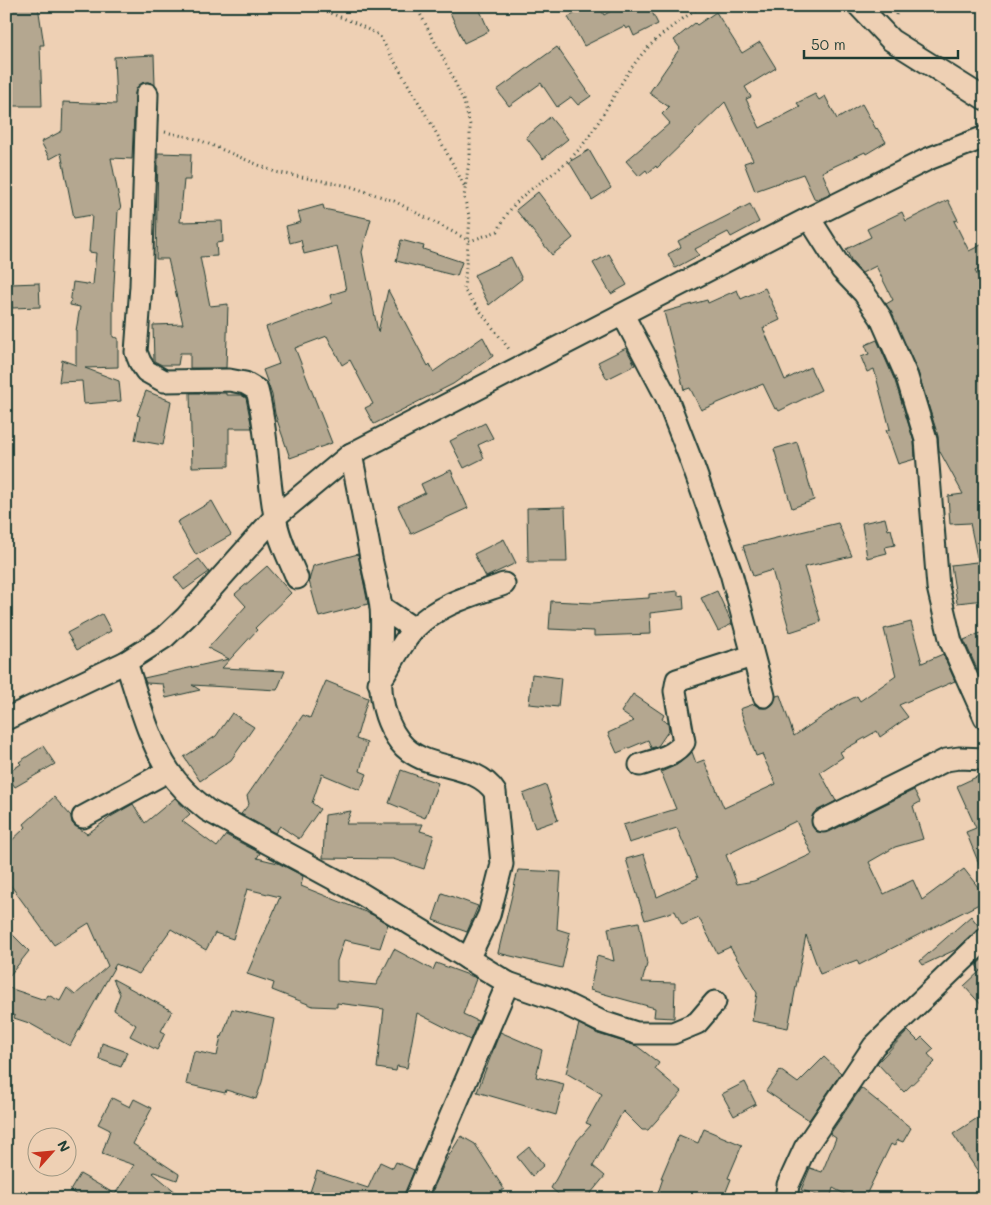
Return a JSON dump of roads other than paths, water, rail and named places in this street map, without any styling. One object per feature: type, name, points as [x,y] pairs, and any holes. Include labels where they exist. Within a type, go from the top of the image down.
[{"type":"street","points":[[859,6],[891,40],[985,99]]},
{"type":"street","points":[[147,94],[141,286],[136,352],[146,371],[164,381],[230,380],[245,383],[257,390],[270,460],[275,517],[284,548],[297,578]]},
{"type":"street","points":[[6,719],[126,662],[165,637],[186,617],[275,517],[351,454],[809,218],[928,159],[985,137]]},
{"type":"street","points":[[809,218],[842,270],[864,293],[881,318],[907,377],[926,440],[938,587],[951,642],[985,718]]},
{"type":"street","points":[[623,315],[666,396],[689,455],[731,573],[764,696]]},
{"type":"street","points":[[351,454],[381,607],[379,683],[384,712],[400,743],[419,759],[478,776],[488,782],[495,792],[502,864],[489,915],[468,960]]},
{"type":"street","points":[[379,683],[414,630],[430,615],[460,599],[504,584]]},
{"type":"street","points":[[381,607],[414,630]]},
{"type":"street","points":[[640,765],[670,754],[681,748],[684,742],[675,691],[677,680],[752,656]]},
{"type":"street","points":[[126,662],[147,725],[168,771],[189,795],[207,810],[360,893],[508,983],[557,1000],[602,1022],[636,1033],[673,1033],[697,1023],[715,1002]]},
{"type":"street","points":[[824,821],[946,760],[959,758],[985,759]]},
{"type":"street","points":[[82,817],[168,771]]},
{"type":"street","points":[[786,1199],[788,1185],[805,1148],[874,1046],[985,938]]},
{"type":"street","points":[[415,1199],[508,983]]}]
